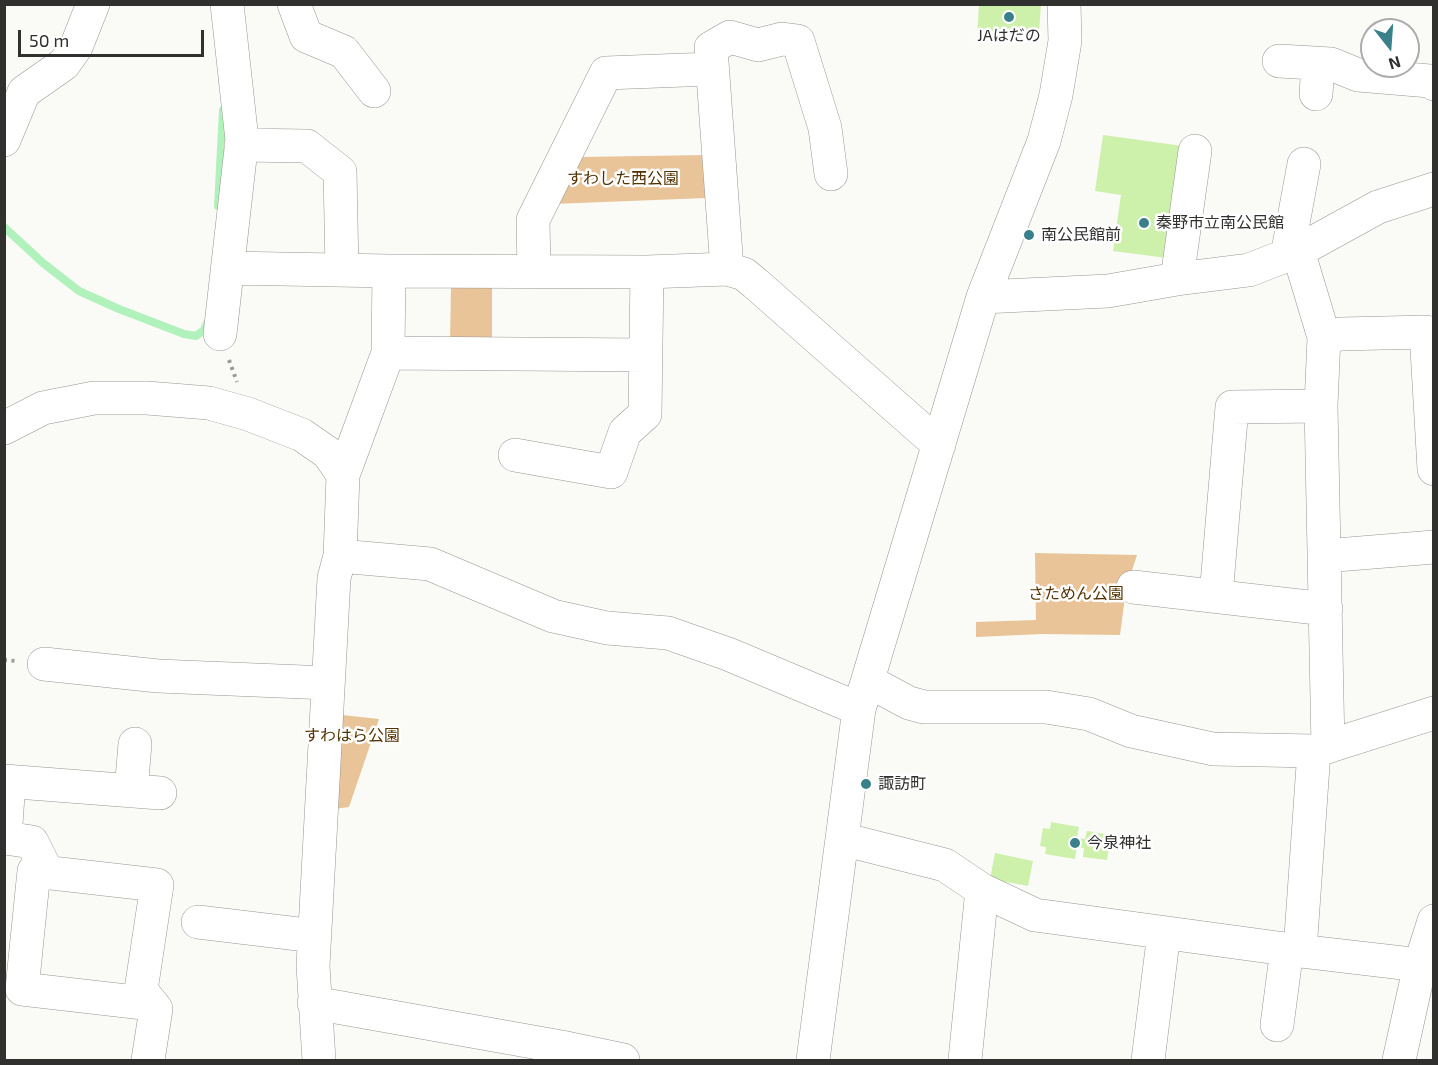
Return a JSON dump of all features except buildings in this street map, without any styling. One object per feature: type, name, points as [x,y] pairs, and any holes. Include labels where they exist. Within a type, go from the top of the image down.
[{"type":"street","points":[[4,140],[24,92],[64,64],[76,47],[93,4]]},
{"type":"street","points":[[220,334],[241,145],[227,4]]},
{"type":"street","points":[[294,4],[306,36],[344,52],[374,91]]},
{"type":"street","points":[[813,1060],[842,839],[864,695],[983,297],[1044,141],[1056,95],[1065,41],[1064,4]]},
{"type":"street","points":[[727,269],[711,48],[730,38],[758,45],[782,39],[798,41],[825,128],[831,174]]},
{"type":"street","points":[[1279,61],[1317,79],[1331,64],[1358,75],[1430,81],[1434,84]]},
{"type":"street","points":[[534,271],[533,220],[606,73],[711,69]]},
{"type":"street","points":[[241,145],[307,146],[340,172],[342,270]]},
{"type":"street","points":[[1177,279],[1195,151]]},
{"type":"street","points":[[1277,1025],[1294,950],[1321,749],[1326,609],[1322,406],[1324,337],[1292,254],[1304,164]]},
{"type":"street","points":[[983,297],[1108,291],[1249,270],[1292,254],[1378,207],[1434,189]]},
{"type":"street","points":[[228,268],[647,272],[727,269],[744,274],[755,283],[939,445]]},
{"type":"street","points":[[319,1060],[314,1003],[315,936],[334,578],[340,556],[343,475],[388,353],[389,271]]},
{"type":"street","points":[[515,454],[611,472],[625,432],[645,414],[647,272]]},
{"type":"street","points":[[1324,337],[1341,334],[1426,332],[1431,364],[1434,469]]},
{"type":"street","points":[[388,353],[645,355]]},
{"type":"street","points":[[4,428],[43,408],[94,398],[147,398],[209,403],[248,414],[302,435],[328,453],[343,475]]},
{"type":"street","points":[[1216,596],[1233,407],[1322,406]]},
{"type":"street","points":[[1324,556],[1434,547]]},
{"type":"street","points":[[340,556],[430,564],[553,616],[607,628],[676,635],[738,658],[864,695],[924,707],[1046,707],[1089,714],[1131,731],[1213,749],[1321,749],[1434,713]]},
{"type":"street","points":[[1133,587],[1326,609]]},
{"type":"street","points":[[44,664],[158,676],[328,683]]},
{"type":"street","points":[[47,872],[32,842],[5,838],[7,781],[145,792],[135,744]]},
{"type":"street","points":[[842,839],[945,865],[982,890],[1035,915],[1294,950],[1420,964]]},
{"type":"street","points":[[148,1060],[156,1009],[141,990],[157,885],[34,871],[22,989],[152,1004]]},
{"type":"street","points":[[965,1060],[982,890]]},
{"type":"street","points":[[1399,1060],[1421,1019],[1420,964],[1434,921]]},
{"type":"street","points":[[198,922],[315,936]]},
{"type":"street","points":[[1148,1060],[1164,933]]},
{"type":"street","points":[[314,1003],[624,1060]]},
{"type":"path","points":[[220,334],[248,414]]},
{"type":"green space","name":"すわした西公園","points":[[707,155],[706,198],[553,204],[579,157]]},
{"type":"green space","points":[[451,285],[492,286],[492,345],[450,344]]},
{"type":"green space","name":"さためん公園","points":[[1035,553],[1137,555],[1126,589],[1120,635],[1042,634],[976,637],[976,622],[1036,620]]},
{"type":"green space","name":"すわはら公園","points":[[333,714],[379,719],[349,807],[327,810]]},
{"type":"waterway","points":[[218,206],[223,110]]},
{"type":"waterway","points":[[4,227],[43,263],[79,291],[184,334],[196,336],[204,330],[207,323]]},
{"type":"place","name":"JAはだの","points":[[1009,17]]},
{"type":"place","name":"秦野市立南公民館","points":[[1144,223]]},
{"type":"place","name":"南公民館前","points":[[1029,235]]},
{"type":"place","name":"諏訪町","points":[[866,784]]},
{"type":"place","name":"今泉神社","points":[[1075,843]]}]
